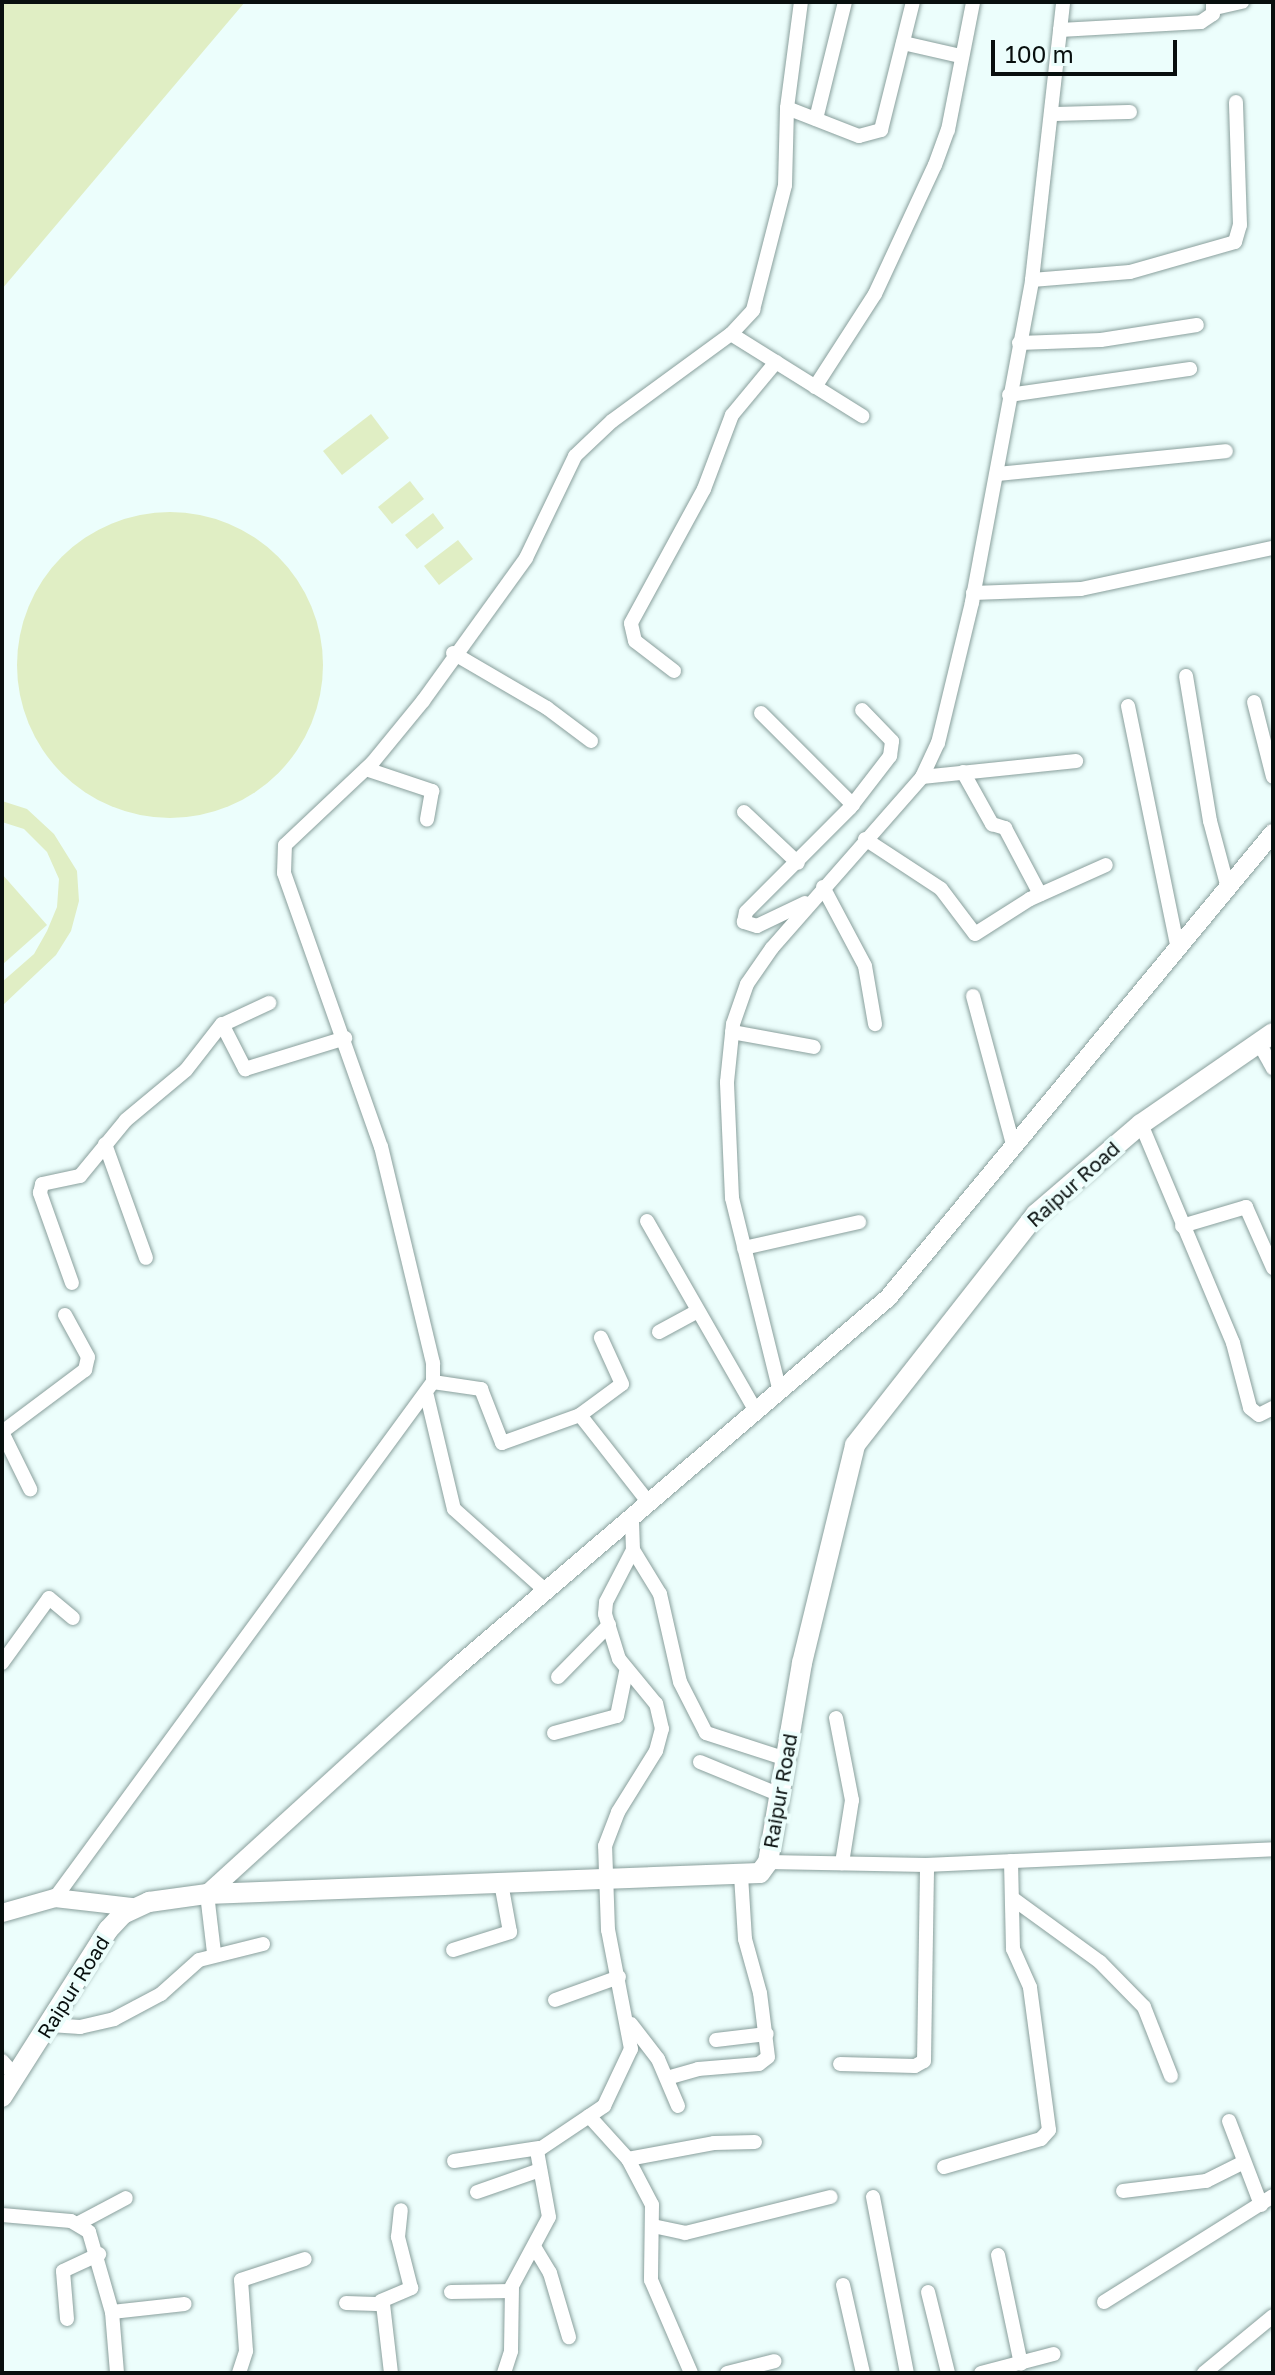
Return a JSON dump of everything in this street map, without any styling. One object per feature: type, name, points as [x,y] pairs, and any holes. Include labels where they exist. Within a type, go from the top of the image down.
[{"type":"main road","name":"Raipur Road","points":[[2,2097],[9,2068],[50,2025],[108,1930],[133,1907],[207,1894],[760,1873],[768,1862],[814,1609],[855,1445],[1036,1214],[1141,1124],[1266,1038]]},
{"type":"street","points":[[55,1898],[270,1599],[427,1396],[433,1382],[433,1363],[381,1147],[282,857],[290,839],[322,815],[366,769],[423,701],[453,653],[526,558],[575,456],[623,413],[731,334],[758,297],[785,185],[787,108],[801,2]]},
{"type":"street","points":[[816,119],[845,2]]},
{"type":"street","points":[[787,108],[859,136],[881,130],[913,2]]},
{"type":"street","points":[[815,387],[875,294],[923,192],[948,130],[960,56],[973,2]]},
{"type":"street","points":[[780,1392],[744,1248],[729,1167],[732,1032],[747,984],[823,887],[922,777],[938,743],[973,593],[1032,280],[1053,114],[1063,2]]},
{"type":"street","points":[[1060,30],[1201,22],[1214,5],[1242,2]]},
{"type":"street","points":[[903,43],[960,56]]},
{"type":"street","points":[[1032,280],[1130,272],[1235,242],[1240,225],[1236,102]]},
{"type":"street","points":[[1053,114],[1130,112]]},
{"type":"street","points":[[1019,343],[1101,340],[1197,325]]},
{"type":"street","points":[[731,334],[862,416]]},
{"type":"street","points":[[674,671],[635,641],[631,623],[704,489],[732,415],[776,362]]},
{"type":"street","points":[[1009,395],[1190,369]]},
{"type":"street","points":[[997,474],[1226,451]]},
{"type":"street","points":[[973,593],[1081,589],[1273,548]]},
{"type":"street","points":[[453,653],[591,741]]},
{"type":"street","points":[[1186,676],[1210,821],[1228,888]]},
{"type":"street","points":[[1254,702],[1273,777]]},
{"type":"street","points":[[1128,706],[1178,949]]},
{"type":"street","points":[[813,899],[757,926],[744,922],[746,912],[798,863],[877,777],[893,745],[862,710]]},
{"type":"street","points":[[761,713],[853,805]]},
{"type":"street","points":[[922,777],[1076,761]]},
{"type":"street","points":[[366,769],[432,791],[427,820]]},
{"type":"street","points":[[963,772],[993,825],[1005,828],[1040,894]]},
{"type":"street","points":[[744,812],[798,863]]},
{"type":"street","points":[[214,1953],[207,1894],[545,1590],[757,1413],[888,1298],[1273,833]]},
{"type":"street","points":[[865,839],[941,889],[972,934],[1040,894],[1106,865]]},
{"type":"street","points":[[823,887],[865,966],[875,1024]]},
{"type":"street","points":[[973,996],[1014,1148]]},
{"type":"street","points":[[72,1283],[40,1189],[45,1182],[80,1176],[105,1144],[186,1070],[224,1024],[269,1003]]},
{"type":"street","points":[[224,1024],[245,1069],[345,1038]]},
{"type":"street","points":[[732,1032],[814,1047]]},
{"type":"street","points":[[1266,1038],[1273,1068]]},
{"type":"street","points":[[1141,1124],[1233,1343],[1250,1408],[1259,1415],[1273,1408]]},
{"type":"street","points":[[105,1144],[146,1258]]},
{"type":"street","points":[[1182,1226],[1246,1207],[1273,1268]]},
{"type":"street","points":[[647,1221],[696,1312],[757,1413]]},
{"type":"street","points":[[744,1248],[859,1222]]},
{"type":"street","points":[[659,1332],[696,1312]]},
{"type":"street","points":[[30,1489],[2,1432],[85,1370],[88,1357],[65,1315]]},
{"type":"street","points":[[433,1382],[481,1389],[502,1443],[580,1415],[622,1384],[601,1338]]},
{"type":"street","points":[[427,1396],[454,1509],[545,1590]]},
{"type":"street","points":[[580,1415],[649,1503]]},
{"type":"street","points":[[454,2161],[539,2148],[608,2101],[628,2063],[630,2022],[608,1930],[605,1879],[610,1827],[656,1751],[662,1729],[656,1704],[626,1672],[609,1625],[606,1602],[633,1550],[632,1517]]},
{"type":"street","points":[[633,1550],[660,1594],[680,1682],[706,1733],[786,1759]]},
{"type":"street","points":[[2,1663],[49,1598],[73,1618]]},
{"type":"street","points":[[558,1677],[609,1625]]},
{"type":"street","points":[[554,1733],[617,1716],[626,1672]]},
{"type":"street","points":[[836,1718],[852,1800],[842,1863]]},
{"type":"street","points":[[700,1762],[780,1795]]},
{"type":"street","points":[[768,1862],[927,1865],[1273,1849]]},
{"type":"street","points":[[944,2167],[1041,2139],[1049,2130],[1030,1987],[1013,1949],[1011,1861]]},
{"type":"street","points":[[840,2064],[915,2066],[924,2061],[927,1865]]},
{"type":"street","points":[[667,2078],[698,2069],[759,2064],[768,2057],[767,2034],[745,1939],[741,1876]]},
{"type":"street","points":[[453,1950],[510,1932],[501,1883]]},
{"type":"street","points":[[2,1913],[55,1898],[133,1907]]},
{"type":"street","points":[[1012,1898],[1100,1962],[1144,2007],[1171,2076]]},
{"type":"street","points":[[50,2025],[80,2027],[114,2019],[161,1994],[214,1953],[263,1944]]},
{"type":"street","points":[[555,2000],[619,1977]]},
{"type":"street","points":[[630,2022],[667,2078],[678,2106]]},
{"type":"street","points":[[716,2040],[767,2034]]},
{"type":"street","points":[[589,2116],[628,2159],[652,2205],[653,2226],[648,2258],[651,2280],[691,2373]]},
{"type":"street","points":[[1104,2302],[1267,2200],[1244,2162],[1229,2121]]},
{"type":"street","points":[[628,2159],[714,2143],[755,2142]]},
{"type":"street","points":[[504,2373],[511,2351],[511,2291],[549,2217],[539,2148]]},
{"type":"street","points":[[1123,2191],[1206,2181],[1244,2162]]},
{"type":"street","points":[[477,2192],[540,2170]]},
{"type":"street","points":[[653,2226],[685,2233],[831,2197]]},
{"type":"street","points":[[873,2197],[907,2373]]},
{"type":"street","points":[[2,2215],[79,2223],[126,2198]]},
{"type":"street","points":[[346,2303],[381,2301],[411,2290],[398,2237],[401,2210]]},
{"type":"street","points":[[79,2223],[99,2254],[112,2312],[117,2373]]},
{"type":"street","points":[[535,2248],[550,2273],[569,2337]]},
{"type":"street","points":[[67,2319],[63,2271],[99,2254]]},
{"type":"street","points":[[998,2255],[1021,2364]]},
{"type":"street","points":[[239,2373],[246,2351],[241,2280],[305,2259]]},
{"type":"street","points":[[843,2285],[863,2373]]},
{"type":"street","points":[[451,2292],[511,2291]]},
{"type":"street","points":[[928,2292],[948,2373]]},
{"type":"street","points":[[381,2301],[391,2373]]},
{"type":"street","points":[[112,2312],[185,2304]]},
{"type":"street","points":[[1204,2373],[1273,2316]]},
{"type":"street","points":[[984,2373],[1054,2354]]},
{"type":"street","points":[[727,2373],[775,2361]]},
{"type":"green space","points":[[2,2],[245,2],[2,289]]},
{"type":"green space","points":[[371,414],[389,438],[342,475],[323,451]]},
{"type":"green space","points":[[410,481],[424,499],[392,524],[378,507]]},
{"type":"green space","points":[[170,512],[200,515],[228,524],[255,538],[278,557],[297,580],[311,607],[320,635],[323,665],[320,695],[311,723],[297,750],[278,773],[255,792],[228,806],[200,815],[170,818],[140,815],[112,806],[85,792],[62,773],[43,750],[29,723],[20,695],[17,665],[20,635],[29,607],[43,580],[62,557],[85,538],[112,524],[140,515]]},
{"type":"green space","points":[[433,513],[444,528],[417,549],[405,535]]},
{"type":"green space","points":[[458,540],[473,559],[439,585],[424,566]]},
{"type":"green space","points":[[2,801],[27,809],[54,834],[77,871],[79,901],[71,931],[56,955],[2,1006],[2,982],[34,954],[47,931],[57,907],[59,879],[47,852],[24,829],[2,822]]},
{"type":"green space","points":[[2,874],[47,925],[2,965]]}]
